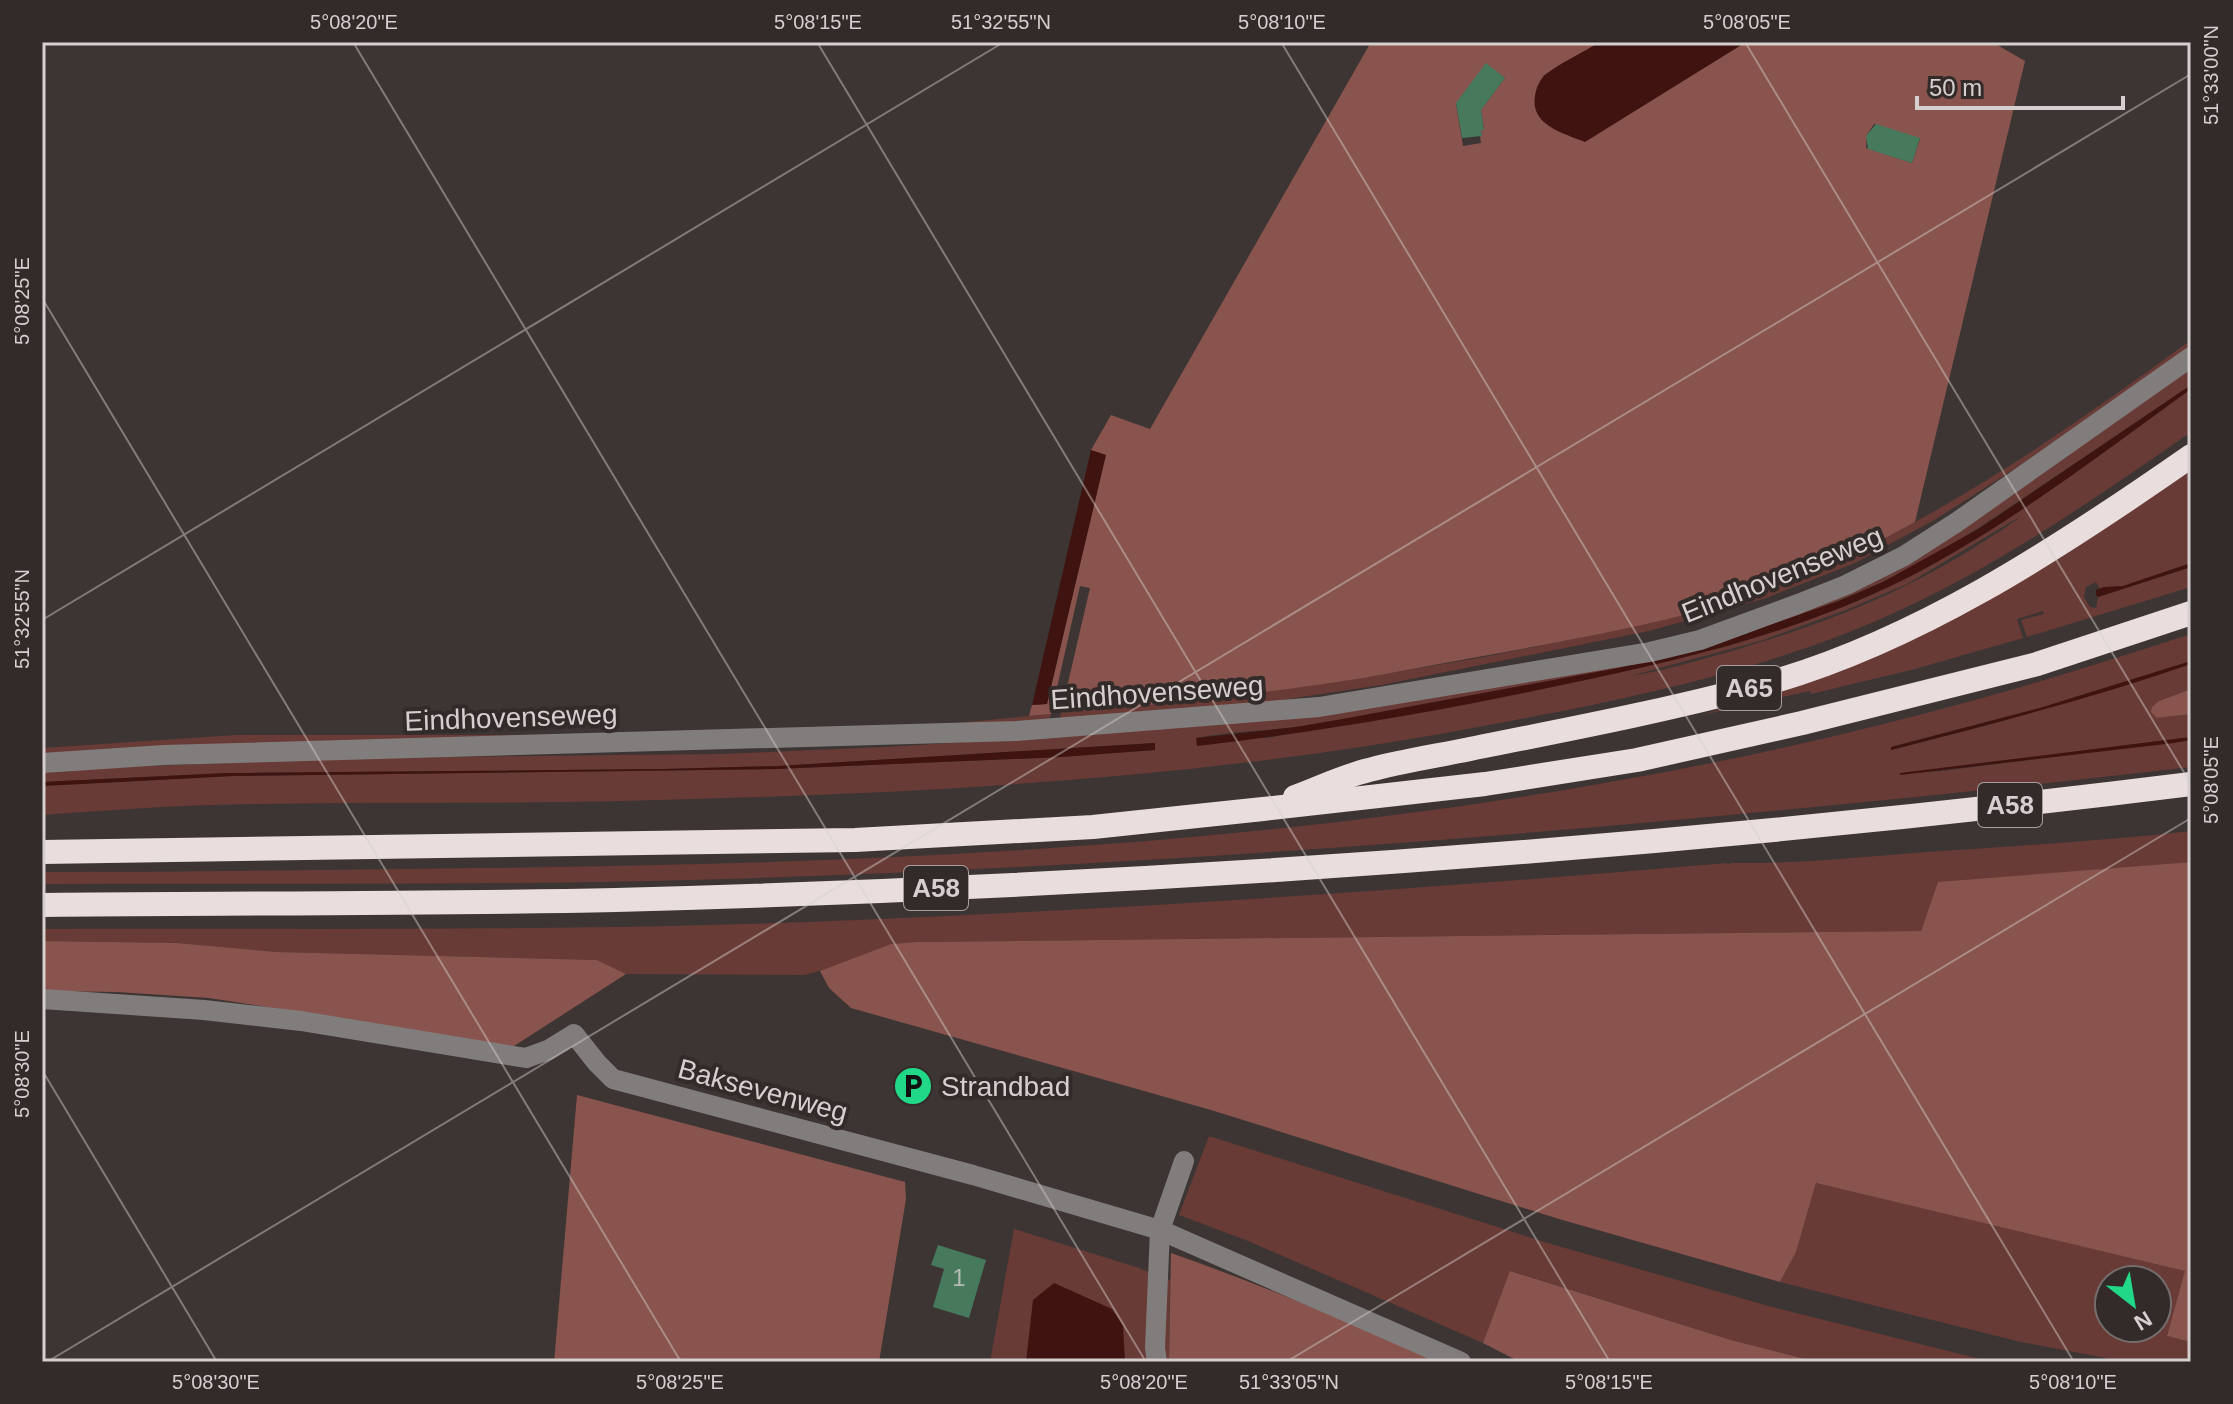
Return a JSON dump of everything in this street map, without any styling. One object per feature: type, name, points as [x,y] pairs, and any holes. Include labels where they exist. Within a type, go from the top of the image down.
[{"type":"highway","name":"A65","points":[[1263,809],[1367,770],[1756,687],[1827,663],[1903,630],[2007,577],[2077,534],[2191,456]]},
{"type":"highway","name":"A58","points":[[42,852],[855,840],[1093,827],[1263,809],[1485,784],[1637,760],[1802,723],[2037,664],[2191,613]]},
{"type":"highway","name":"A58","points":[[42,905],[614,900],[1069,882],[1378,864],[1813,826],[2191,784]]},
{"type":"street","name":"Eindhovenseweg","points":[[42,763],[164,755],[1016,731],[1319,707],[1650,652],[1700,640],[1798,604],[1846,585],[1904,556],[2191,357]]},
{"type":"street","name":"Baksevenweg","points":[[42,999],[204,1010],[301,1021],[526,1058],[548,1050],[574,1034],[613,1079],[973,1175],[1160,1230],[1461,1362]]},
{"type":"street","points":[[1157,1362],[1160,1230],[1184,1161]]},
{"type":"shaded area","points":[[1371,42],[1600,42],[1543,76],[1584,141],[1746,42],[1992,42],[2025,61],[1915,522],[1818,572],[1738,600],[1610,632],[1325,684],[1061,713],[1090,588],[1080,586],[1051,714],[1029,716],[1032,705],[1047,704],[1105,455],[1091,450],[1111,415],[1150,429]],"holes":[[[1486,64],[1505,78],[1481,110],[1484,129],[1481,130],[1481,143],[1463,146],[1456,104]],[[1874,124],[1920,139],[1912,163],[1866,148],[1867,135]]]},
{"type":"shaded area","points":[[1600,42],[1746,42],[1585,142],[1543,121],[1535,106],[1535,96],[1546,74]]},
{"type":"shaded area","points":[[2191,340],[2191,347],[2019,466],[1936,519],[1855,563],[1766,598],[1649,631],[1381,685],[1261,703],[1059,723],[1061,713],[1268,690],[1473,659],[1662,619],[1768,590],[1841,561],[1943,506],[2052,438]]},
{"type":"shaded area","points":[[2191,365],[2191,385],[1920,563],[1812,611],[1670,655],[1605,671],[1721,648],[1791,626],[1903,580],[2014,515],[2191,389],[2191,432],[2048,528],[1935,593],[1847,633],[1747,667],[1541,715],[1382,744],[1274,759],[1057,781],[840,794],[622,801],[209,805],[42,815],[42,786],[233,776],[775,769],[1155,750],[1154,743],[778,766],[227,773],[42,782],[42,770],[362,758],[721,754],[1062,736],[1399,695],[1700,632],[1857,577]],"holes":[[[2021,516],[1946,564],[1887,595],[1857,608],[1732,651],[1630,676],[1760,641],[1846,610],[1907,584]],[[1459,700],[1267,738],[1196,738],[1304,726]]]},
{"type":"shaded area","points":[[2191,385],[2191,389],[2086,465],[1978,538],[1903,580],[1821,615],[1693,655],[1517,695],[1335,727],[1197,746],[1196,738],[1296,727],[1618,668],[1734,637],[1839,601],[1883,582],[1980,528]]},
{"type":"shaded area","points":[[1091,450],[1106,455],[1047,704],[1032,705]]},
{"type":"shaded area","points":[[2191,469],[2191,563],[2123,586],[2100,589],[2096,582],[2086,587],[2084,597],[2090,607],[2096,608],[2098,597],[2191,567],[2191,587],[2027,637],[2021,620],[2044,614],[2043,611],[2017,619],[2023,638],[1811,694],[1810,691],[1702,715],[1740,703],[1994,597],[2060,558]]},
{"type":"shaded area","points":[[2191,563],[2191,567],[2098,597],[2096,595],[2096,590],[2104,587],[2123,586]]},
{"type":"shaded area","points":[[2191,634],[2191,661],[2040,708],[1891,747],[1892,750],[2003,721],[2191,664],[2191,689],[2159,701],[2157,718],[2191,714],[2191,737],[1900,774],[2191,740],[2191,767],[1642,823],[1091,863],[639,881],[42,884],[42,872],[619,866],[900,857],[1041,849],[1321,824],[1599,784],[1792,746],[2008,691]]},
{"type":"shaded area","points":[[2191,661],[2191,664],[2080,699],[1891,750],[1891,747],[2040,708]]},
{"type":"shaded area","points":[[2191,689],[2191,714],[2157,718],[2151,712],[2159,701]]},
{"type":"shaded area","points":[[1051,714],[1049,723],[42,757],[42,748],[236,735],[548,735],[956,723]]},
{"type":"shaded area","points":[[2191,737],[2191,740],[2174,743],[1900,775],[1900,773]]},
{"type":"shaded area","points":[[1155,743],[1155,750],[1061,757],[775,769],[233,776],[42,786],[42,782],[227,773],[778,766]]},
{"type":"shaded area","points":[[2191,831],[2191,862],[1938,883],[1921,931],[917,942],[891,944],[805,975],[626,974],[597,960],[277,952],[177,943],[42,941],[42,929],[653,926],[1074,910],[1727,863],[1829,860]]},
{"type":"shaded area","points":[[2191,862],[2191,1342],[2173,1338],[2173,1314],[2185,1271],[2173,1268],[2173,1264],[2156,1264],[1816,1183],[1796,1252],[1780,1282],[1559,1219],[1211,1110],[851,1008],[829,988],[820,971],[891,944],[917,942],[1921,931],[1938,882]]},
{"type":"shaded area","points":[[42,941],[177,943],[277,952],[597,960],[626,974],[511,1048],[209,998],[42,991]]},
{"type":"shaded area","points":[[577,1095],[905,1182],[906,1199],[879,1362],[554,1362]]},
{"type":"shaded area","points":[[1209,1136],[1551,1244],[1772,1307],[1992,1362],[1817,1362],[1731,1340],[1511,1271],[1483,1343],[1248,1241],[1179,1215]]},
{"type":"shaded area","points":[[1816,1183],[2157,1264],[2093,1264],[2093,1344],[2173,1344],[2173,1338],[2191,1342],[2191,1362],[2127,1362],[2021,1342],[1780,1282],[1796,1252]]},
{"type":"shaded area","points":[[1014,1229],[1170,1280],[1169,1362],[990,1362]]},
{"type":"shaded area","points":[[1171,1253],[1306,1304],[1438,1362],[1169,1362]]},
{"type":"shaded area","points":[[2173,1268],[2186,1271],[2173,1315]]},
{"type":"shaded area","points":[[1510,1271],[1731,1340],[1817,1362],[1520,1362],[1483,1343]]},
{"type":"shaded area","points":[[1054,1283],[1112,1309],[1123,1326],[1125,1362],[1026,1362],[1033,1300]]},
{"type":"building","points":[[1486,63],[1505,78],[1481,110],[1482,136],[1462,138],[1456,103]]},
{"type":"building","points":[[1876,124],[1920,138],[1912,163],[1868,149],[1866,136]]},
{"type":"building","points":[[938,1245],[986,1260],[969,1318],[933,1307],[944,1269],[931,1265]]},
{"type":"place","name":"Strandbad","points":[[913,1086]]}]
